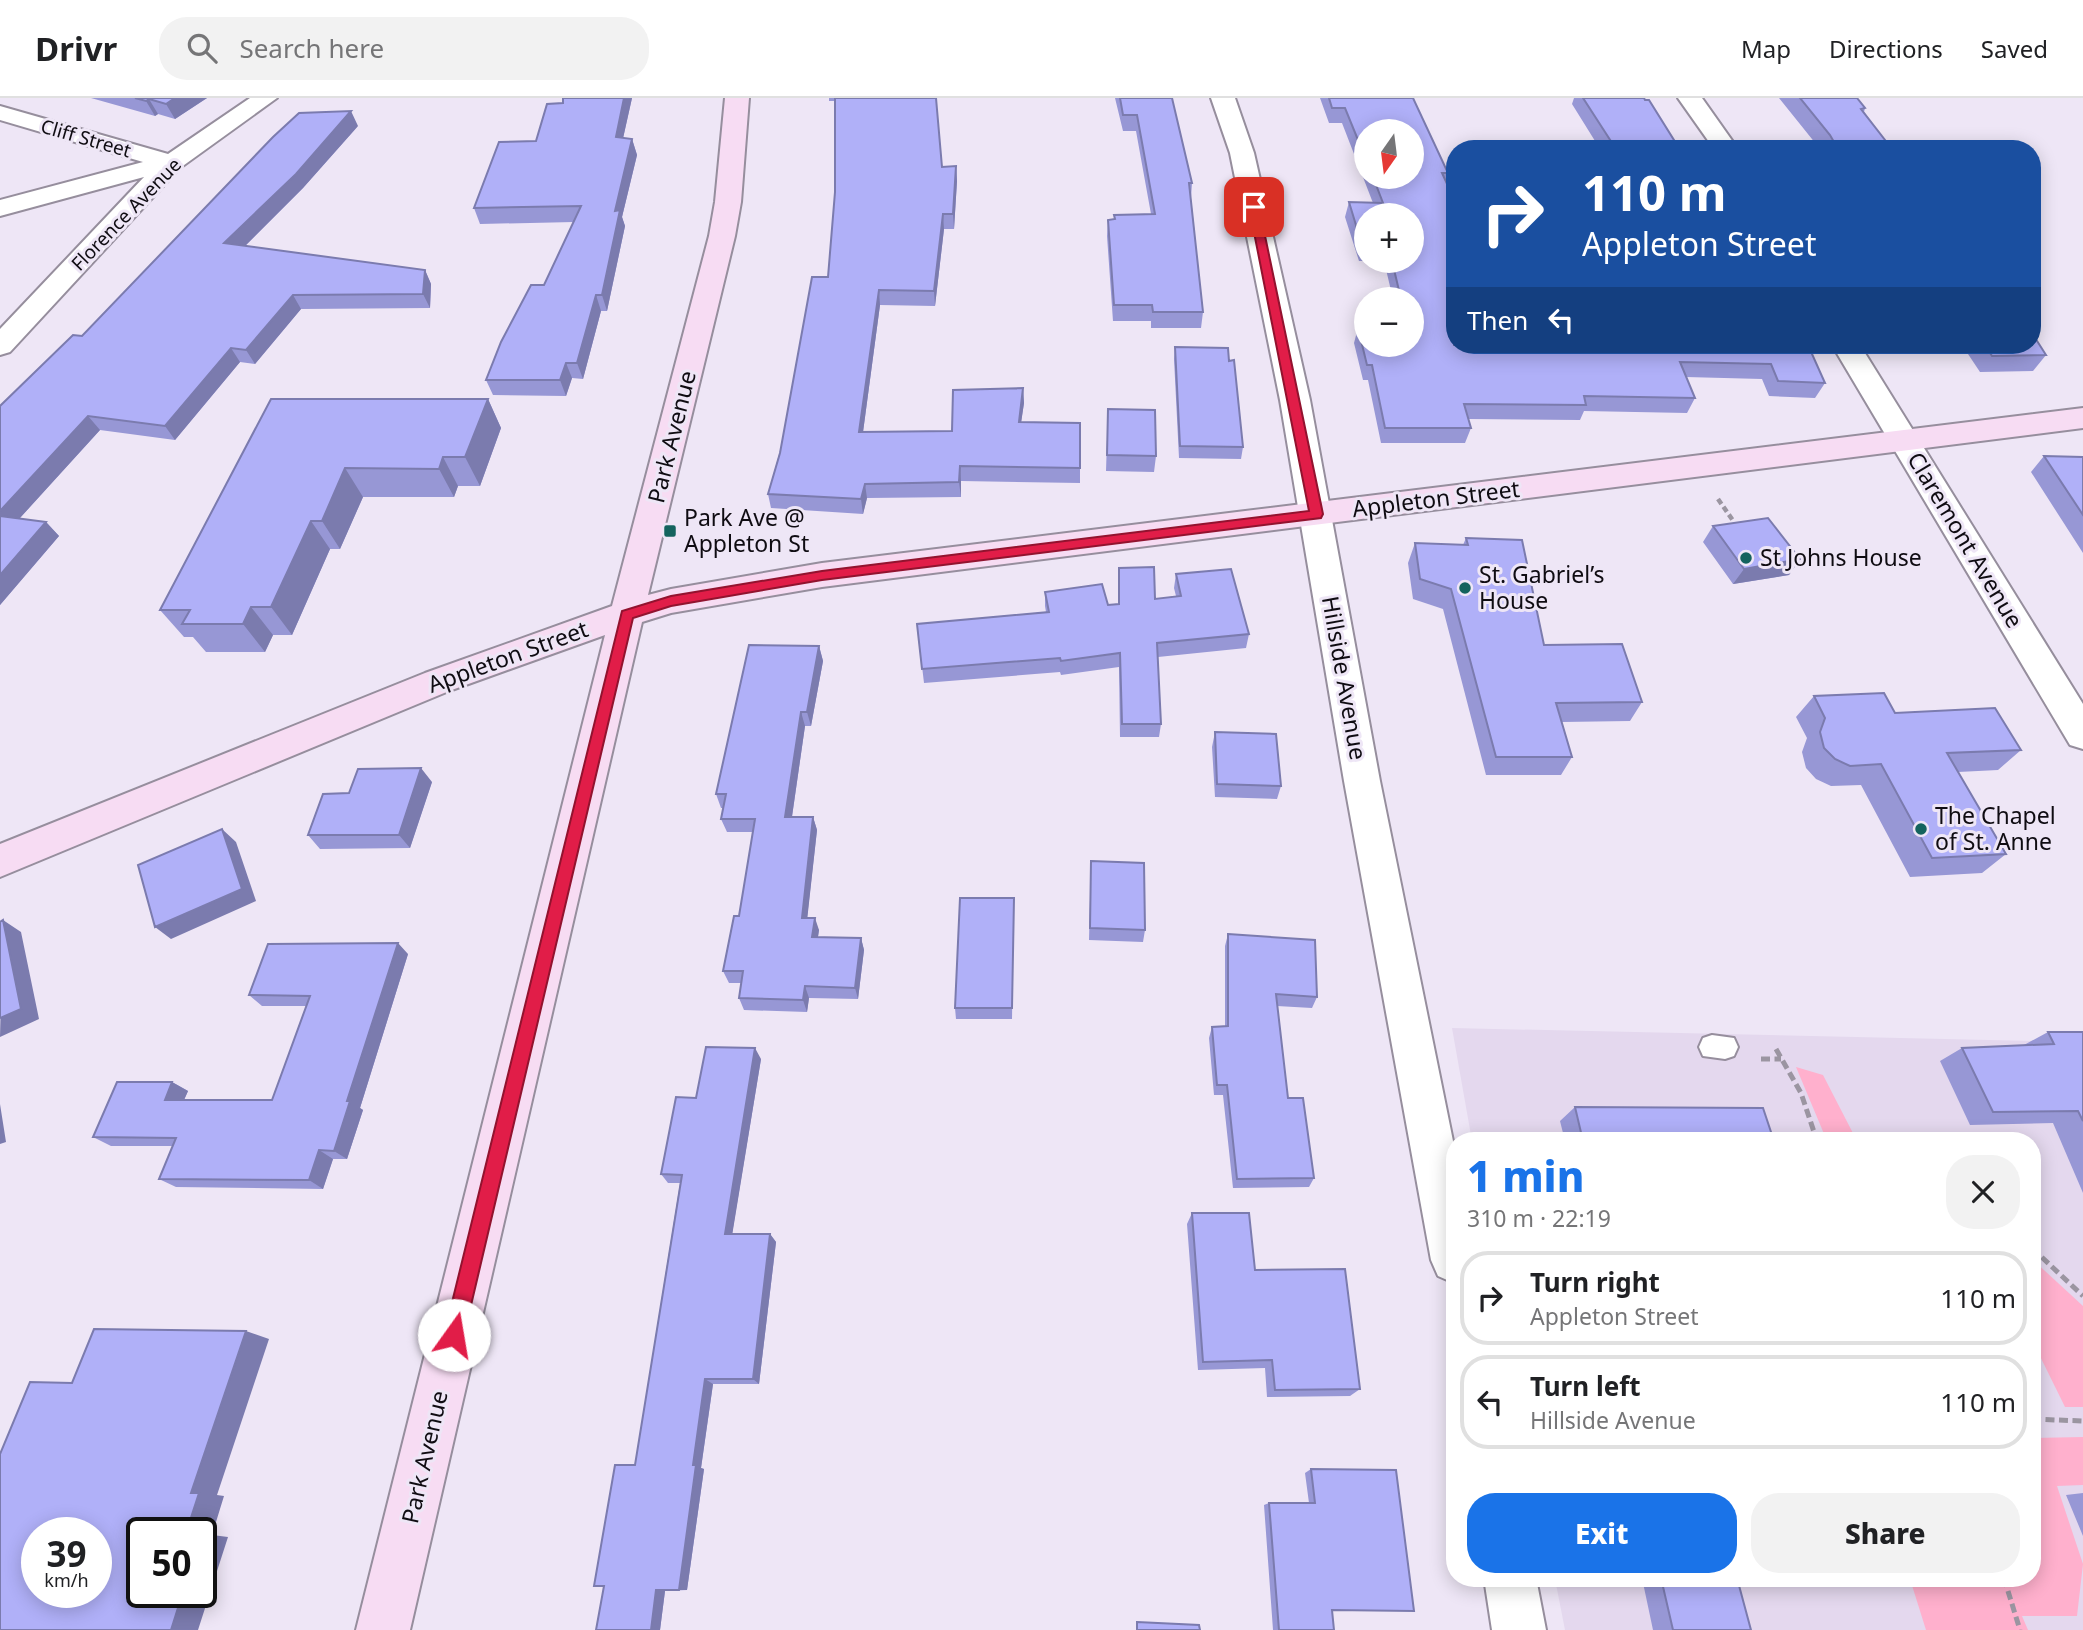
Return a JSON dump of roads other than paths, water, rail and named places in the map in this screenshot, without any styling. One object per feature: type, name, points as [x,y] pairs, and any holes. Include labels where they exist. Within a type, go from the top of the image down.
[{"type":"street","name":"Florence Avenue","points":[[0,346],[171,163],[265,98]]},
{"type":"street","name":"Park Avenue","points":[[383,1630],[627,614],[724,225],[729,202],[737,98]]},
{"type":"street","name":"Hillside Avenue","points":[[1223,98],[1242,153],[1316,514],[1362,781],[1446,1218]]},
{"type":"street","points":[[1690,98],[1720,140]]},
{"type":"street","name":"Cliff Street","points":[[0,113],[171,163]]},
{"type":"street","points":[[0,208],[171,163]]},
{"type":"street","name":"Claremont Avenue","points":[[1852,354],[2083,735]]},
{"type":"street","name":"Appleton Street","points":[[0,861],[437,682],[627,614],[671,601],[822,575],[2083,418]]},
{"type":"street","points":[[1512,1587],[1519,1630]]},
{"type":"place","name":"Park Ave @ Appleton St","points":[[670,531]]},
{"type":"place","name":"St Johns House","points":[[1746,558]]},
{"type":"place","name":"St. Gabriel’s House","points":[[1465,588]]},
{"type":"place","name":"The Chapel of St. Anne","points":[[1921,829]]}]
